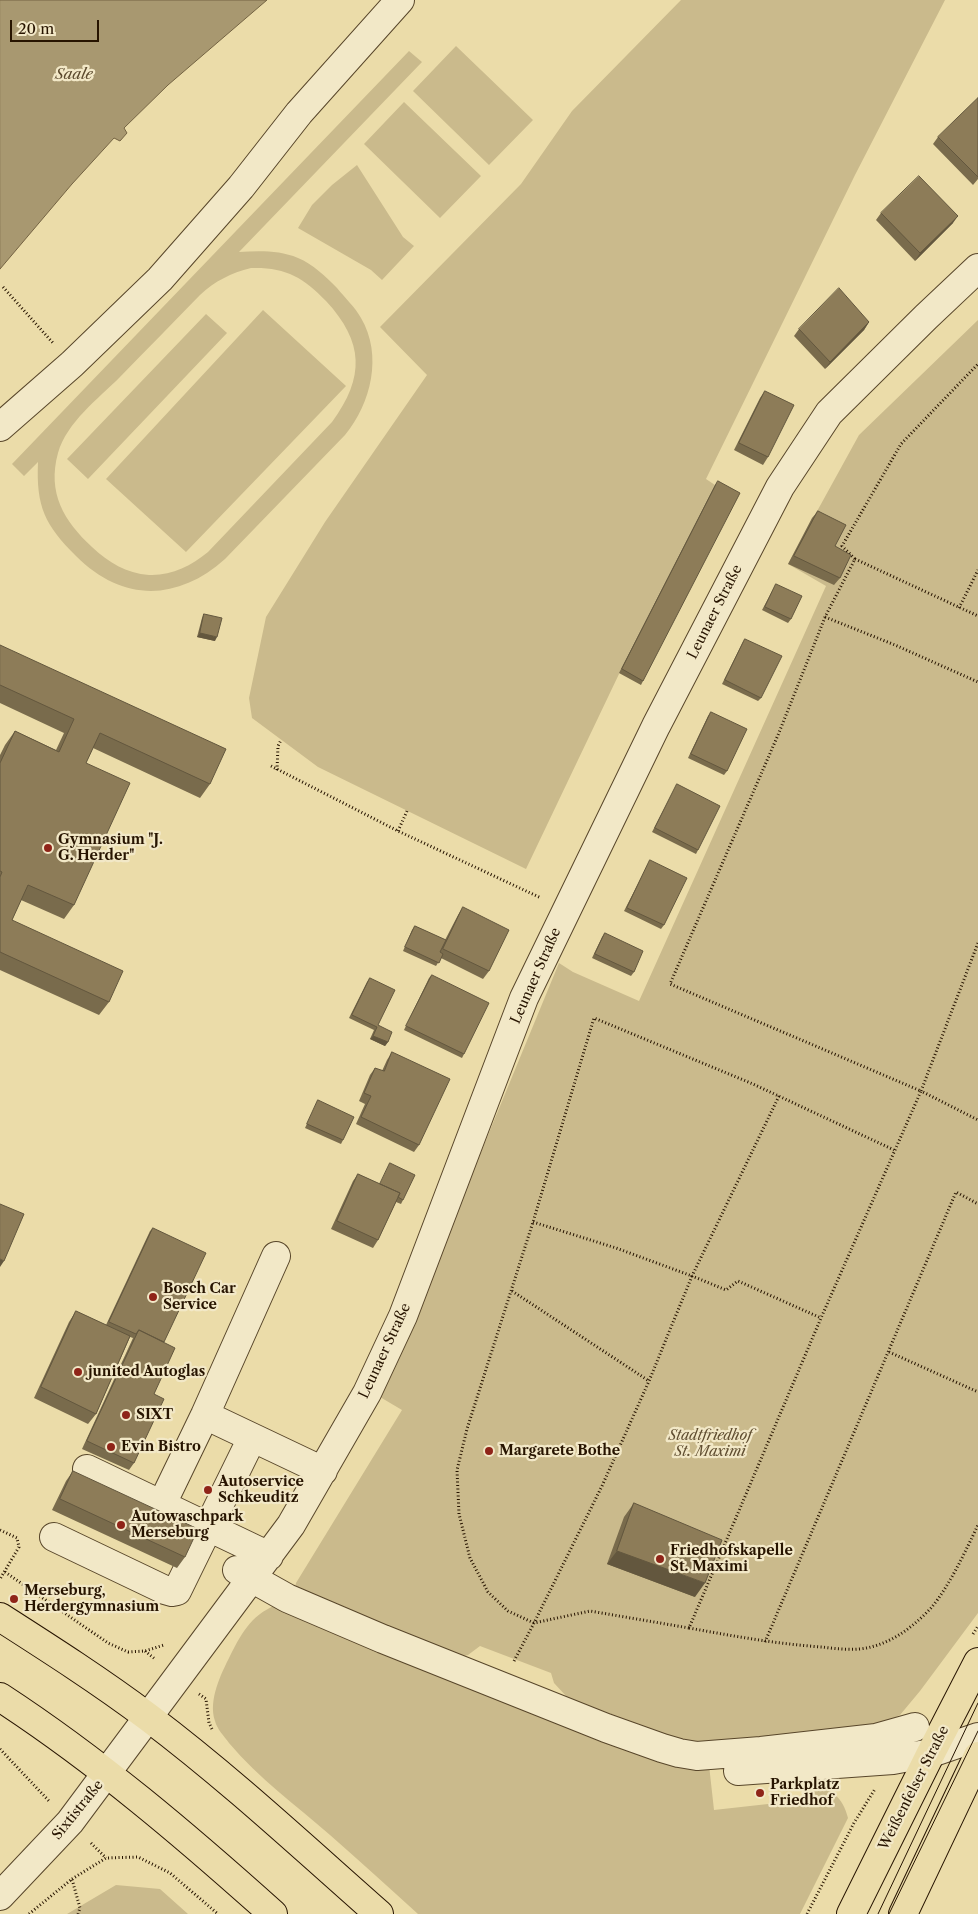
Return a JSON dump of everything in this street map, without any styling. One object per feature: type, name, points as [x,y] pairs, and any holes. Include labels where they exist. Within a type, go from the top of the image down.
[{"type":"main road","points":[[0,1617],[78,1667],[149,1718],[233,1786],[379,1914]]},
{"type":"main road","name":"Weißenfelser Straße","points":[[852,1914],[978,1662]]},
{"type":"main road","points":[[0,1697],[40,1723],[108,1774],[194,1843],[273,1914]]},
{"type":"main road","points":[[903,1914],[978,1756]]},
{"type":"street","points":[[0,427],[72,364],[160,279],[241,187],[299,113],[400,0]]},
{"type":"street","name":"Leunaer Straße","points":[[149,1718],[244,1575],[269,1556],[291,1524],[367,1393],[403,1316],[524,998],[656,726],[780,487],[829,413],[978,268]]},
{"type":"street","points":[[162,1504],[205,1415],[276,1256]]},
{"type":"street","points":[[205,1415],[323,1471]]},
{"type":"street","points":[[54,1537],[172,1592],[177,1591],[252,1438]]},
{"type":"street","points":[[87,1469],[269,1556]]},
{"type":"street","points":[[244,1575],[287,1598],[383,1639],[662,1748],[697,1756],[876,1738],[916,1727]]},
{"type":"street","name":"Sixtistraße","points":[[0,1896],[70,1822],[149,1718]]},
{"type":"street","points":[[717,1773],[893,1760],[931,1753],[978,1737]]},
{"type":"path","points":[[3,288],[72,364]]},
{"type":"path","points":[[977,366],[901,444],[842,546],[855,559],[978,616]]},
{"type":"path","points":[[855,559],[825,617],[778,735],[670,984],[921,1091],[978,1120]]},
{"type":"path","points":[[959,608],[978,570]]},
{"type":"path","points":[[825,617],[978,682]]},
{"type":"path","points":[[277,770],[278,746],[281,740]]},
{"type":"path","points":[[271,766],[398,831],[567,910]]},
{"type":"path","points":[[398,831],[407,811]]},
{"type":"path","points":[[690,1628],[821,1318],[921,1091],[978,943]]},
{"type":"path","points":[[894,1150],[778,1096],[594,1018],[550,1159],[512,1291],[467,1429],[457,1470],[459,1514],[470,1558],[488,1592],[508,1611],[534,1623],[590,1611],[765,1642],[842,1649],[870,1647],[890,1640],[911,1627],[932,1607],[946,1586],[978,1525]]},
{"type":"path","points":[[504,1687],[514,1659],[534,1623],[602,1486],[650,1381],[692,1276],[778,1096]]},
{"type":"path","points":[[765,1642],[956,1192],[978,1204]]},
{"type":"path","points":[[533,1222],[616,1248],[726,1290],[738,1281],[821,1318]]},
{"type":"path","points":[[512,1291],[650,1381]]},
{"type":"path","points":[[889,1352],[978,1392]]},
{"type":"path","points":[[0,1530],[17,1538],[19,1547],[0,1579]]},
{"type":"path","points":[[5,1572],[108,1643],[128,1652],[145,1651],[172,1642]]},
{"type":"path","points":[[0,1748],[70,1822]]},
{"type":"path","points":[[29,1914],[72,1879],[106,1858],[138,1857],[170,1872],[218,1914]]},
{"type":"path","points":[[72,1879],[80,1908],[78,1914]]},
{"type":"green space","points":[[681,0],[945,0],[855,175],[706,479],[715,485],[619,674],[526,869],[318,767],[252,718],[249,698],[266,617],[325,522],[427,375],[380,327],[521,184],[572,111]]},
{"type":"green space","points":[[456,46],[533,120],[489,165],[413,91]]},
{"type":"green space","points":[[409,51],[422,62],[239,252],[261,251],[291,255],[319,271],[337,288],[361,318],[368,332],[372,363],[371,379],[362,409],[345,435],[225,559],[207,573],[188,583],[169,589],[150,591],[131,589],[112,582],[94,571],[76,556],[65,545],[50,524],[41,503],[38,462],[24,476],[12,464]],"holes":[[[251,268],[284,272],[301,280],[326,301],[339,316],[348,331],[356,360],[355,375],[343,406],[332,422],[208,552],[201,557],[188,566],[173,572],[157,575],[141,574],[118,566],[98,553],[82,537],[73,527],[60,505],[55,481],[55,467],[62,442],[68,431],[84,412],[200,295],[217,282],[237,272]]]},
{"type":"green space","points":[[404,102],[481,176],[440,218],[364,144]]},
{"type":"green space","points":[[357,165],[403,237],[414,246],[382,280],[371,270],[298,228],[312,205],[332,185]]},
{"type":"green space","points":[[263,310],[346,386],[186,552],[106,479]]},
{"type":"green space","points":[[206,314],[227,333],[88,479],[67,459]]},
{"type":"green space","name":"Stadtfriedhof St. Maximi","points":[[978,320],[978,1613],[900,1715],[879,1726],[694,1748],[582,1709],[554,1683],[551,1673],[480,1646],[468,1655],[456,1658],[295,1588],[296,1583],[402,1410],[380,1397],[559,963],[573,972],[639,1001],[826,586],[788,564],[859,435]]},
{"type":"green space","points":[[281,1603],[709,1765],[714,1810],[804,1800],[812,1783],[825,1788],[835,1795],[843,1805],[848,1818],[800,1914],[418,1914],[253,1768],[229,1743],[216,1724],[213,1713],[214,1696],[226,1663],[244,1630],[256,1617]]},
{"type":"green space","points":[[116,1885],[160,1889],[188,1914],[67,1914]]},
{"type":"water","name":"Saale","points":[[0,0],[267,0],[168,85],[124,128],[127,133],[120,141],[114,138],[0,269]]},
{"type":"building","points":[[978,98],[978,177],[938,137]]},
{"type":"building","points":[[919,176],[958,216],[920,253],[881,213]]},
{"type":"building","points":[[839,288],[869,322],[830,362],[799,329]]},
{"type":"building","points":[[765,391],[794,405],[768,457],[739,443]]},
{"type":"building","points":[[718,481],[740,493],[643,681],[622,669]]},
{"type":"building","points":[[818,511],[846,525],[835,546],[851,555],[840,578],[794,556]]},
{"type":"building","points":[[776,584],[802,596],[791,619],[765,607]]},
{"type":"building","points":[[204,614],[222,618],[217,637],[200,633]]},
{"type":"building","points":[[745,639],[782,656],[761,698],[725,680]]},
{"type":"building","name":"Gymnasium \"J. G. Herder\"","points":[[0,645],[226,749],[210,784],[100,733],[86,763],[130,783],[74,905],[28,885],[12,920],[123,971],[109,1002],[0,952],[0,877],[2,872],[0,871],[0,763],[15,731],[59,752],[74,719],[0,685]]},
{"type":"building","points":[[711,712],[747,729],[727,771],[691,754]]},
{"type":"building","points":[[677,784],[720,806],[698,850],[655,828]]},
{"type":"building","points":[[650,860],[687,878],[664,925],[627,908]]},
{"type":"building","points":[[463,907],[509,930],[489,971],[443,949]]},
{"type":"building","points":[[415,926],[446,940],[440,952],[443,954],[439,963],[405,947]]},
{"type":"building","points":[[605,933],[643,951],[634,972],[595,954]]},
{"type":"building","points":[[432,975],[489,1003],[464,1054],[406,1026]]},
{"type":"building","points":[[370,978],[395,990],[378,1025],[392,1032],[388,1042],[373,1036],[377,1027],[352,1015]]},
{"type":"building","points":[[392,1052],[450,1079],[419,1145],[361,1117],[371,1096],[364,1093],[375,1068],[384,1071]]},
{"type":"building","points":[[318,1100],[354,1117],[343,1140],[307,1124]]},
{"type":"building","points":[[390,1163],[415,1175],[403,1200],[398,1197],[400,1193],[380,1184]]},
{"type":"building","points":[[358,1174],[400,1193],[378,1240],[337,1221]]},
{"type":"building","points":[[0,1204],[24,1214],[4,1261],[0,1259]]},
{"type":"building","points":[[153,1228],[206,1253],[164,1342],[139,1330],[136,1334],[109,1322]]},
{"type":"building","name":"junited Autoglas","points":[[76,1311],[130,1336],[96,1414],[41,1387]]},
{"type":"building","points":[[139,1330],[175,1348],[154,1394],[164,1399],[134,1463],[87,1441]]},
{"type":"building","points":[[73,1471],[198,1529],[185,1557],[60,1499]]},
{"type":"building","name":"Friedhofskapelle St. Maximi","points":[[634,1503],[722,1540],[705,1583],[617,1551]]},
{"type":"tram line","points":[[878,1914],[978,1703]]},
{"type":"tram line","points":[[889,1914],[978,1731]]},
{"type":"place","name":"Gymnasium \"J. G. Herder\"","points":[[48,848]]},
{"type":"place","name":"Bosch Car Service","points":[[153,1297]]},
{"type":"place","name":"junited Autoglas","points":[[78,1372]]},
{"type":"place","name":"SIXT","points":[[126,1415]]},
{"type":"place","name":"Evin Bistro","points":[[111,1447]]},
{"type":"place","name":"Margarete Bothe","points":[[489,1451]]},
{"type":"place","name":"Autoservice Schkeuditz","points":[[208,1490]]},
{"type":"place","name":"Autowaschpark Merseburg","points":[[121,1525]]},
{"type":"place","name":"Friedhofskapelle St. Maximi","points":[[660,1559]]},
{"type":"place","name":"Merseburg, Herdergymnasium","points":[[14,1599]]},
{"type":"place","name":"Parkplatz Friedhof","points":[[760,1793]]}]
